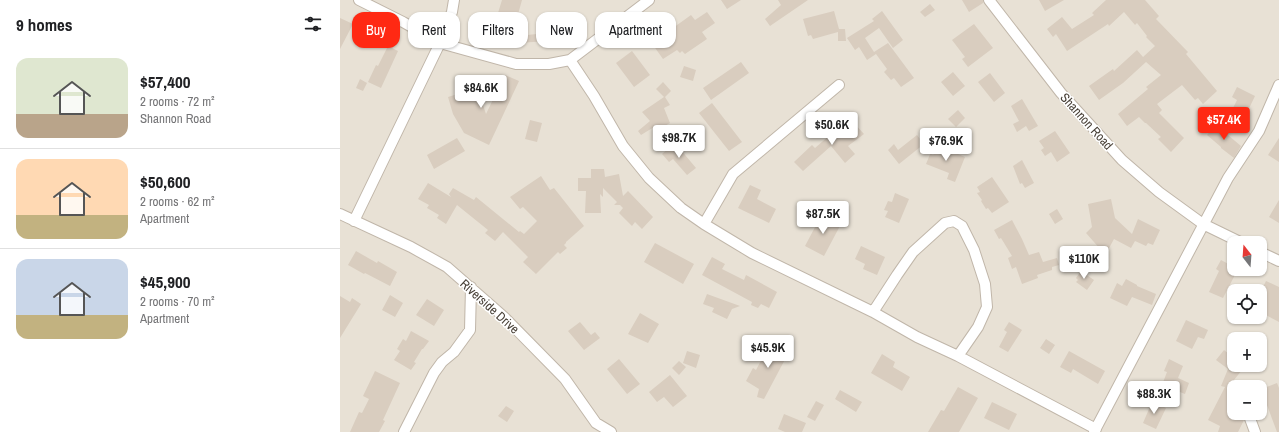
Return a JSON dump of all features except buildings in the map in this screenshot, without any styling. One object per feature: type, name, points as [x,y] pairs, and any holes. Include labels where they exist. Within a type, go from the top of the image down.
[{"type":"street","points":[[359,0],[408,25]]},
{"type":"street","points":[[452,12],[454,0]]},
{"type":"street","points":[[458,48],[516,64],[549,64],[570,60],[650,0]]},
{"type":"street","name":"Shannon Road","points":[[989,0],[1061,93],[1122,160],[1159,192],[1203,224],[1228,236]]},
{"type":"street","points":[[354,221],[438,48]]},
{"type":"street","points":[[570,60],[594,96],[623,146],[649,178],[681,208],[704,224],[752,253],[873,312],[916,337],[958,356],[1095,430],[1228,178],[1259,131],[1279,85]]},
{"type":"street","points":[[704,224],[733,174],[839,85]]},
{"type":"street","name":"Riverside Drive","points":[[340,214],[411,247],[447,268],[471,287],[504,317],[565,379],[596,423],[611,432]]},
{"type":"street","points":[[873,312],[896,275],[913,252],[945,223],[954,221],[962,226],[974,250],[985,284],[987,307],[978,327],[958,356]]},
{"type":"street","points":[[1267,255],[1279,261]]},
{"type":"street","points":[[404,432],[434,374],[442,362],[454,352],[470,330],[471,287]]},
{"type":"street","points":[[1251,420],[1255,432]]},
{"type":"shaded area","points":[[340,0],[1279,0],[1279,432],[340,432]]}]
